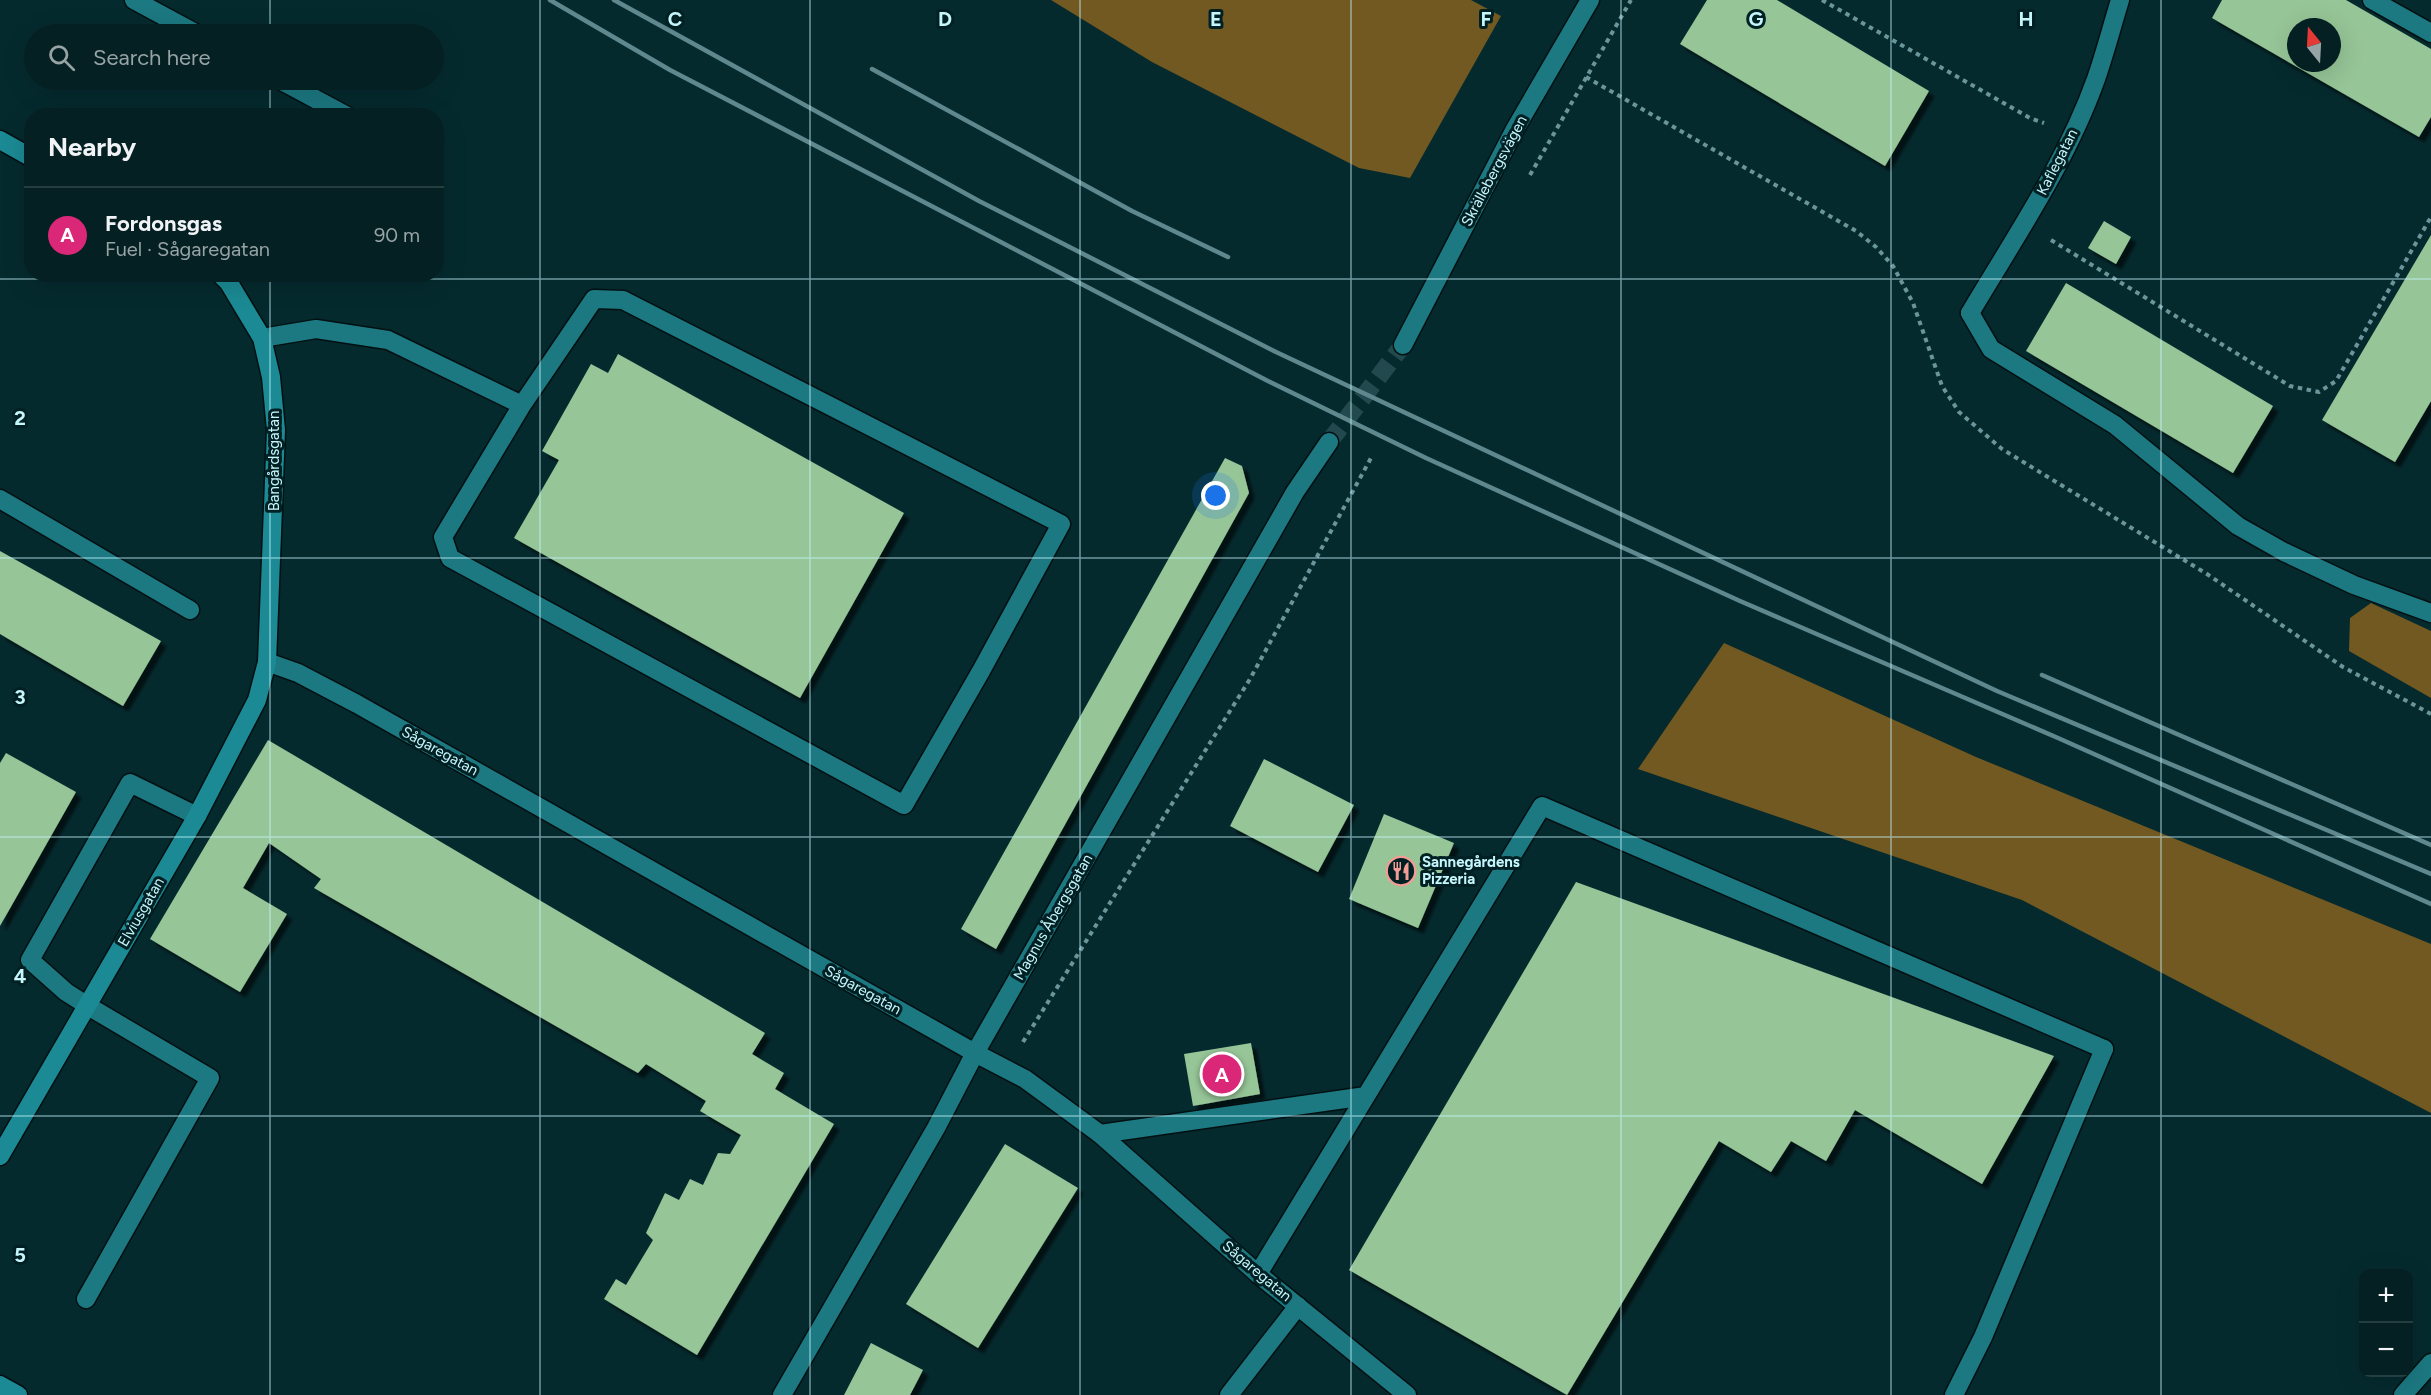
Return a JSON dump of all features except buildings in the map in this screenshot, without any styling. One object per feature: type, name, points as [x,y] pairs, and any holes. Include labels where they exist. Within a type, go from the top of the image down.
[{"type":"street","points":[[134,0],[178,24]]},
{"type":"street","name":"Skrällebergsvägen","points":[[1403,345],[1515,129],[1590,0]]},
{"type":"street","name":"Kaflegatan","points":[[2120,0],[2096,80],[2073,133],[2025,224],[1970,313],[1991,349],[2115,425],[2238,526],[2284,552],[2354,585],[2431,613]]},
{"type":"street","points":[[2373,0],[2431,33]]},
{"type":"street","points":[[299,90],[332,108]]},
{"type":"street","points":[[0,140],[24,154]]},
{"type":"street","name":"Bangårdsgatan","points":[[228,282],[262,338],[271,377],[276,430],[267,662]]},
{"type":"street","points":[[594,299],[623,300],[1061,524],[981,671],[904,805],[450,558],[443,537],[522,405],[594,299]]},
{"type":"street","points":[[262,338],[316,329],[388,340],[522,405]]},
{"type":"street","name":"Magnus Åbergsgatan","points":[[782,1395],[936,1128],[975,1053],[1295,492],[1329,442]]},
{"type":"street","points":[[0,499],[190,610]]},
{"type":"street","name":"Elviusgatan","points":[[0,1156],[197,816],[257,700],[267,662]]},
{"type":"street","name":"Sågaregatan","points":[[267,662],[298,673],[357,704],[975,1053],[1025,1079],[1100,1134],[1258,1274],[1407,1395]]},
{"type":"street","points":[[86,1299],[210,1078],[87,1006],[66,992],[30,960],[130,783],[197,816]]},
{"type":"street","points":[[1258,1274],[1542,806],[2104,1049],[1983,1337],[1954,1395]]},
{"type":"street","points":[[1100,1134],[1366,1096]]},
{"type":"street","points":[[1229,1395],[1298,1306]]},
{"type":"street","points":[[2403,1395],[2431,1363]]},
{"type":"street","points":[[0,1385],[18,1395]]},
{"type":"path","points":[[1822,0],[2030,118],[2073,133]]},
{"type":"path","points":[[1586,77],[1856,231],[1876,246],[1893,266],[1913,303],[1942,386],[1959,412],[2002,449],[2207,574],[2343,667],[2431,714]]},
{"type":"path","points":[[2025,224],[2290,386],[2319,392],[2336,381],[2431,217]]},
{"type":"path","points":[[1006,1069],[1250,679],[1371,458]]},
{"type":"shaded area","points":[[1051,0],[1471,0],[1501,16],[1410,178],[1359,168],[1152,62]]},
{"type":"shaded area","points":[[2371,603],[2431,631],[2431,698],[2349,651],[2350,618]]},
{"type":"shaded area","points":[[1724,643],[1976,757],[2431,944],[2431,1113],[2022,900],[1638,769]]},
{"type":"tunnel","points":[[1329,442],[1403,345]]},
{"type":"railway","points":[[550,0],[670,70],[1266,380],[1426,458],[1740,601],[2058,738],[2431,904]]},
{"type":"railway","points":[[614,0],[979,201],[1276,352],[1997,691],[2431,874]]},
{"type":"railway","points":[[872,69],[1132,211],[1228,257]]},
{"type":"railway","points":[[2042,675],[2431,845]]},
{"type":"place","name":"Sannegårdens Pizzeria","points":[[1401,871]]},
{"type":"place","name":"Fordonsgas","points":[[1222,1074]]}]
